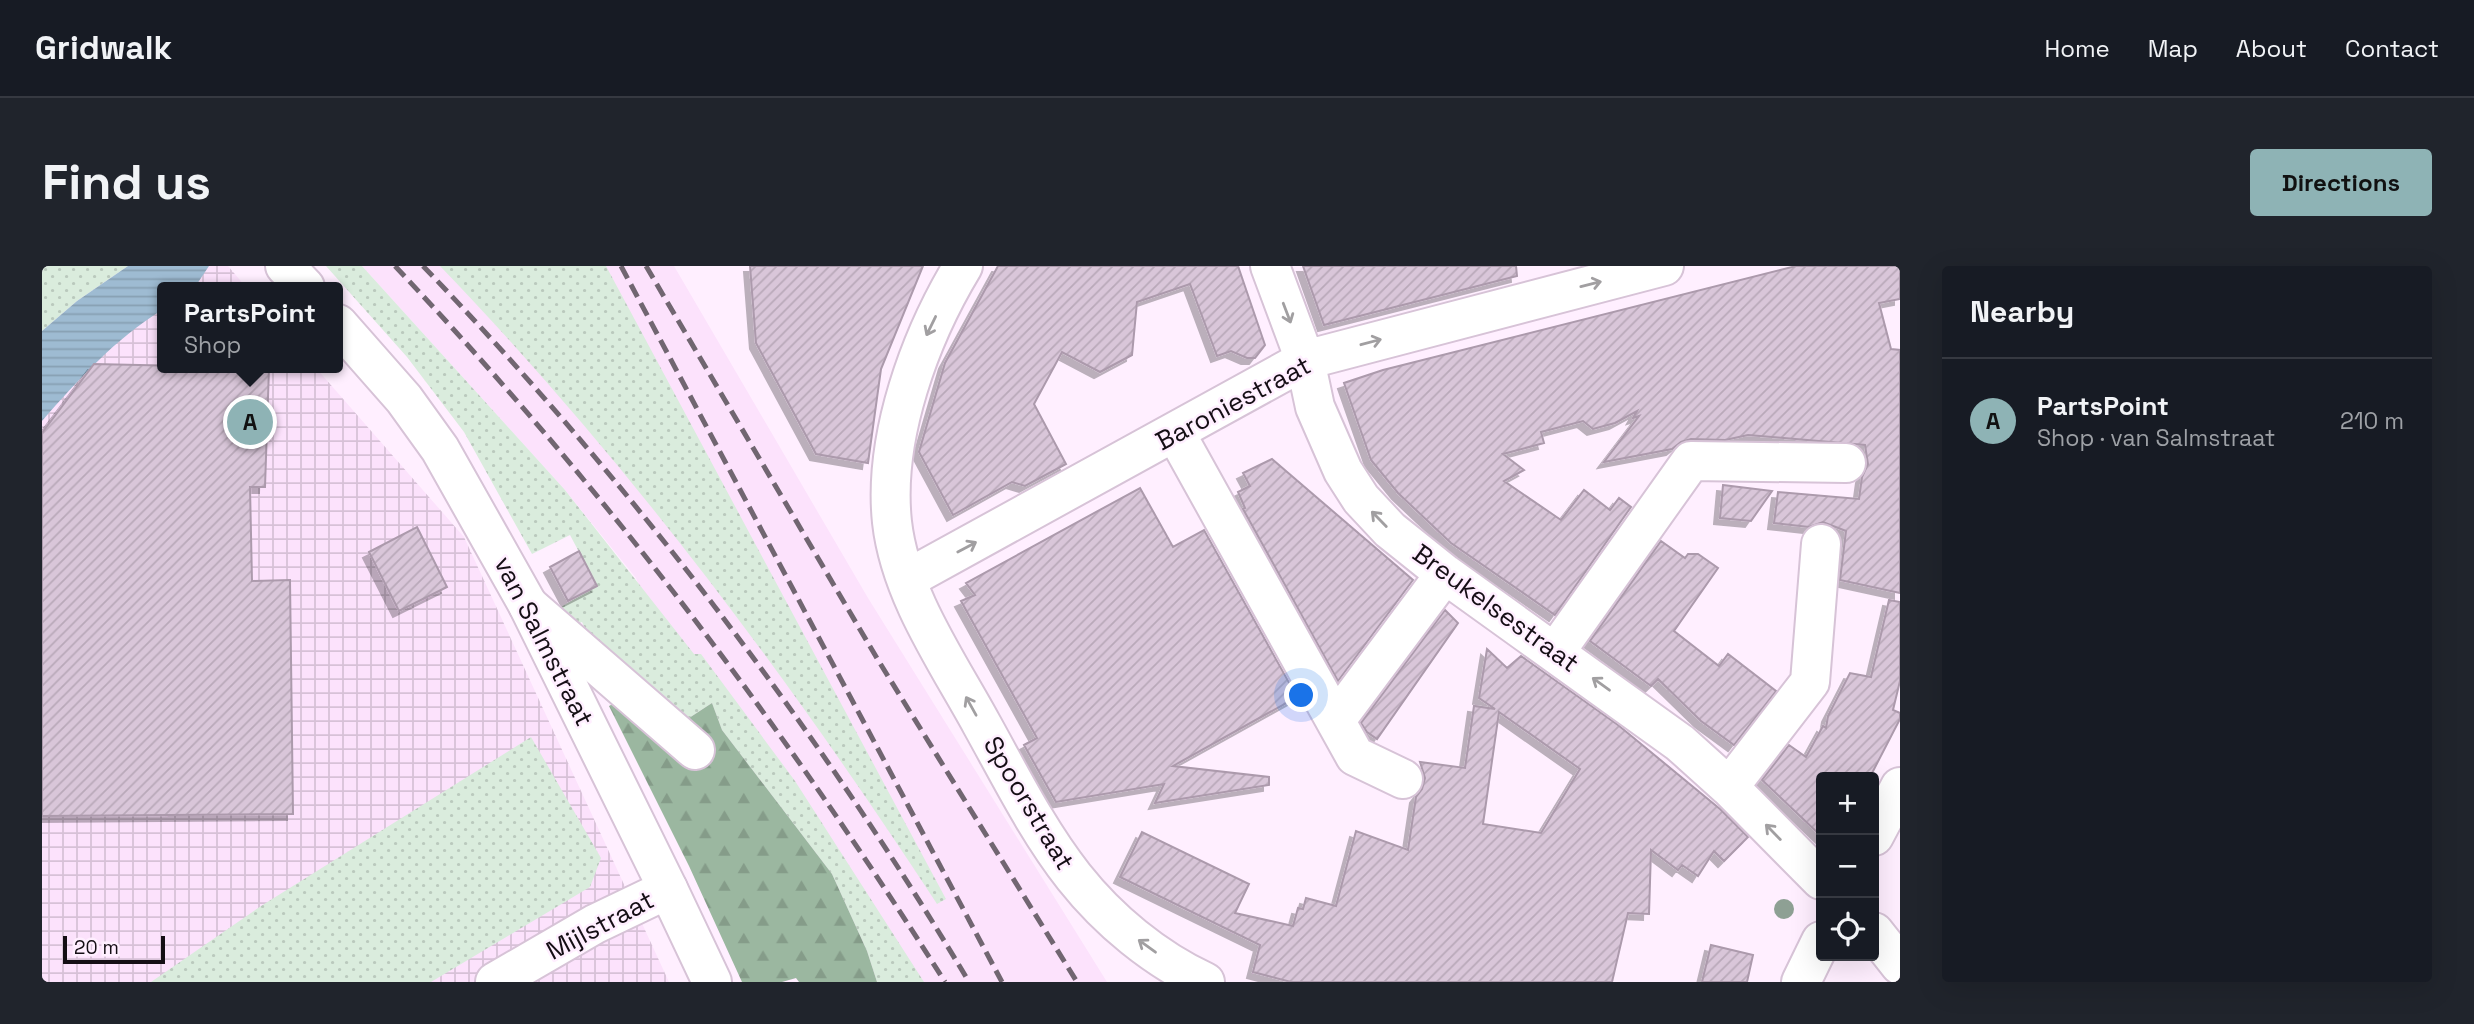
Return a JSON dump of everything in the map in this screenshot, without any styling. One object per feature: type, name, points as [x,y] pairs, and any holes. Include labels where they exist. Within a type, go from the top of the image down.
[{"type":"street","points":[[285,266],[300,282]]},
{"type":"street","name":"Spoorstraat","points":[[963,266],[926,338],[912,375],[892,468],[892,524],[907,579],[926,623],[1025,804],[1073,876],[1133,936],[1205,982]]},
{"type":"street","name":"Breukelsestraat","points":[[1270,266],[1305,360],[1315,407],[1343,471],[1361,499],[1390,530],[1445,574],[1556,651],[1680,743],[1730,787],[1816,875]]},
{"type":"street","name":"Baroniestraat","points":[[907,579],[1177,434],[1305,360],[1664,266]]},
{"type":"street","name":"van Salmstraat","points":[[343,330],[404,399],[440,449],[528,605],[712,982]]},
{"type":"street","points":[[1177,434],[1355,756],[1403,779]]},
{"type":"street","points":[[1556,651],[1692,461],[1846,463]]},
{"type":"street","points":[[1730,787],[1811,682],[1821,544]]},
{"type":"street","points":[[1336,720],[1445,574]]},
{"type":"street","points":[[528,605],[695,750]]},
{"type":"street","points":[[1875,835],[1900,787]]},
{"type":"street","name":"Mijlstraat","points":[[495,982],[595,924],[668,889]]},
{"type":"street","points":[[1879,938],[1900,965]]},
{"type":"street","points":[[1801,982],[1816,951]]},
{"type":"shaded area","points":[[182,266],[228,266],[242,282],[166,282]]},
{"type":"shaded area","points":[[362,266],[674,266],[868,598],[1107,982],[799,982],[796,978],[782,982],[636,578],[565,490]]},
{"type":"shaded area","points":[[157,291],[157,373],[320,373],[464,537],[669,982],[42,982],[42,405]]},
{"type":"green space","points":[[42,266],[128,266],[77,301],[42,331]]},
{"type":"green space","points":[[326,266],[362,266],[565,490],[694,654],[701,654],[795,781],[924,982],[877,982],[867,951],[832,874],[722,730],[712,703],[683,722],[593,646],[582,622],[571,627],[561,607],[597,586],[570,535],[532,554],[464,432],[407,357]]},
{"type":"green space","points":[[440,266],[606,266],[946,899],[937,904],[824,737],[704,573],[641,494],[509,340]]},
{"type":"green space","points":[[620,700],[683,722],[712,703],[722,730],[832,874],[867,951],[877,982],[799,982],[796,978],[782,982],[742,982],[689,866],[609,706]]},
{"type":"green space","points":[[531,737],[601,858],[590,887],[431,982],[151,982],[261,906]]},
{"type":"water","points":[[128,266],[209,266],[198,282],[157,282],[157,313],[113,347],[42,421],[42,331],[77,301]]},
{"type":"building","points":[[750,266],[923,266],[881,369],[868,463],[816,454],[756,343]]},
{"type":"building","points":[[998,266],[1238,266],[1265,345],[1255,358],[1247,358],[1231,351],[1217,356],[1190,284],[1137,302],[1132,355],[1100,372],[1062,352],[1034,404],[1066,464],[1025,486],[1012,482],[953,515],[919,452],[945,363]]},
{"type":"building","points":[[1303,266],[1516,266],[1517,276],[1324,325]]},
{"type":"building","points":[[1796,266],[1900,266],[1900,299],[1879,303],[1891,349],[1900,350],[1900,593],[1840,580],[1846,531],[1823,522],[1809,527],[1774,523],[1778,492],[1859,499],[1862,477],[1868,464],[1865,445],[1748,435],[1725,440],[1691,439],[1672,449],[1604,462],[1639,416],[1633,418],[1637,411],[1615,423],[1593,429],[1583,421],[1541,432],[1544,443],[1503,454],[1524,470],[1504,481],[1561,520],[1584,490],[1610,510],[1619,498],[1631,507],[1555,615],[1451,543],[1398,493],[1371,460],[1344,383],[1383,370]]},
{"type":"building","points":[[94,364],[157,365],[157,373],[269,373],[265,487],[250,487],[252,581],[290,580],[293,814],[42,816],[42,433]]},
{"type":"building","points":[[1272,459],[1413,580],[1338,681],[1243,509],[1245,508],[1238,492],[1250,486],[1243,473]]},
{"type":"building","points":[[1723,485],[1772,491],[1751,521],[1720,518]]},
{"type":"building","points":[[1140,488],[1173,547],[1204,530],[1297,697],[1173,766],[1269,777],[1269,785],[1155,803],[1164,784],[1056,802],[1024,745],[1037,738],[961,601],[975,595],[966,583]]},
{"type":"building","points":[[417,527],[447,587],[399,611],[369,552]]},
{"type":"building","points":[[1661,541],[1685,558],[1688,554],[1698,554],[1718,568],[1674,631],[1719,666],[1728,654],[1776,691],[1734,745],[1701,721],[1658,679],[1651,686],[1590,641]]},
{"type":"building","points":[[579,551],[597,586],[568,601],[550,567]]},
{"type":"building","points":[[1889,600],[1900,602],[1900,681],[1893,710],[1900,713],[1900,719],[1873,772],[1816,772],[1816,831],[1762,780],[1789,745],[1806,757],[1823,726],[1826,728],[1828,716],[1850,673],[1871,677]]},
{"type":"building","points":[[1445,610],[1458,623],[1377,739],[1367,732],[1361,723]]},
{"type":"building","points":[[1487,649],[1507,668],[1521,656],[1618,725],[1720,809],[1748,837],[1724,861],[1714,851],[1698,876],[1682,865],[1678,870],[1651,850],[1649,914],[1628,913],[1612,982],[1291,982],[1253,972],[1260,945],[1120,877],[1142,832],[1249,884],[1235,913],[1293,926],[1298,908],[1303,909],[1306,898],[1336,906],[1356,831],[1408,850],[1416,797],[1425,778],[1420,762],[1465,768],[1474,706],[1495,709],[1479,698]],"holes":[[[1499,712],[1580,769],[1541,833],[1483,824]]]},
{"type":"building","points":[[1711,945],[1753,955],[1747,982],[1702,982]]},
{"type":"railway","points":[[395,266],[547,436],[688,610],[820,792],[945,982]]},
{"type":"railway","points":[[423,266],[574,432],[716,609],[849,793],[969,982]]},
{"type":"railway","points":[[621,266],[1002,982]]},
{"type":"railway","points":[[646,266],[878,660],[1077,982]]},
{"type":"place","name":"PartsPoint","points":[[250,422]]}]
